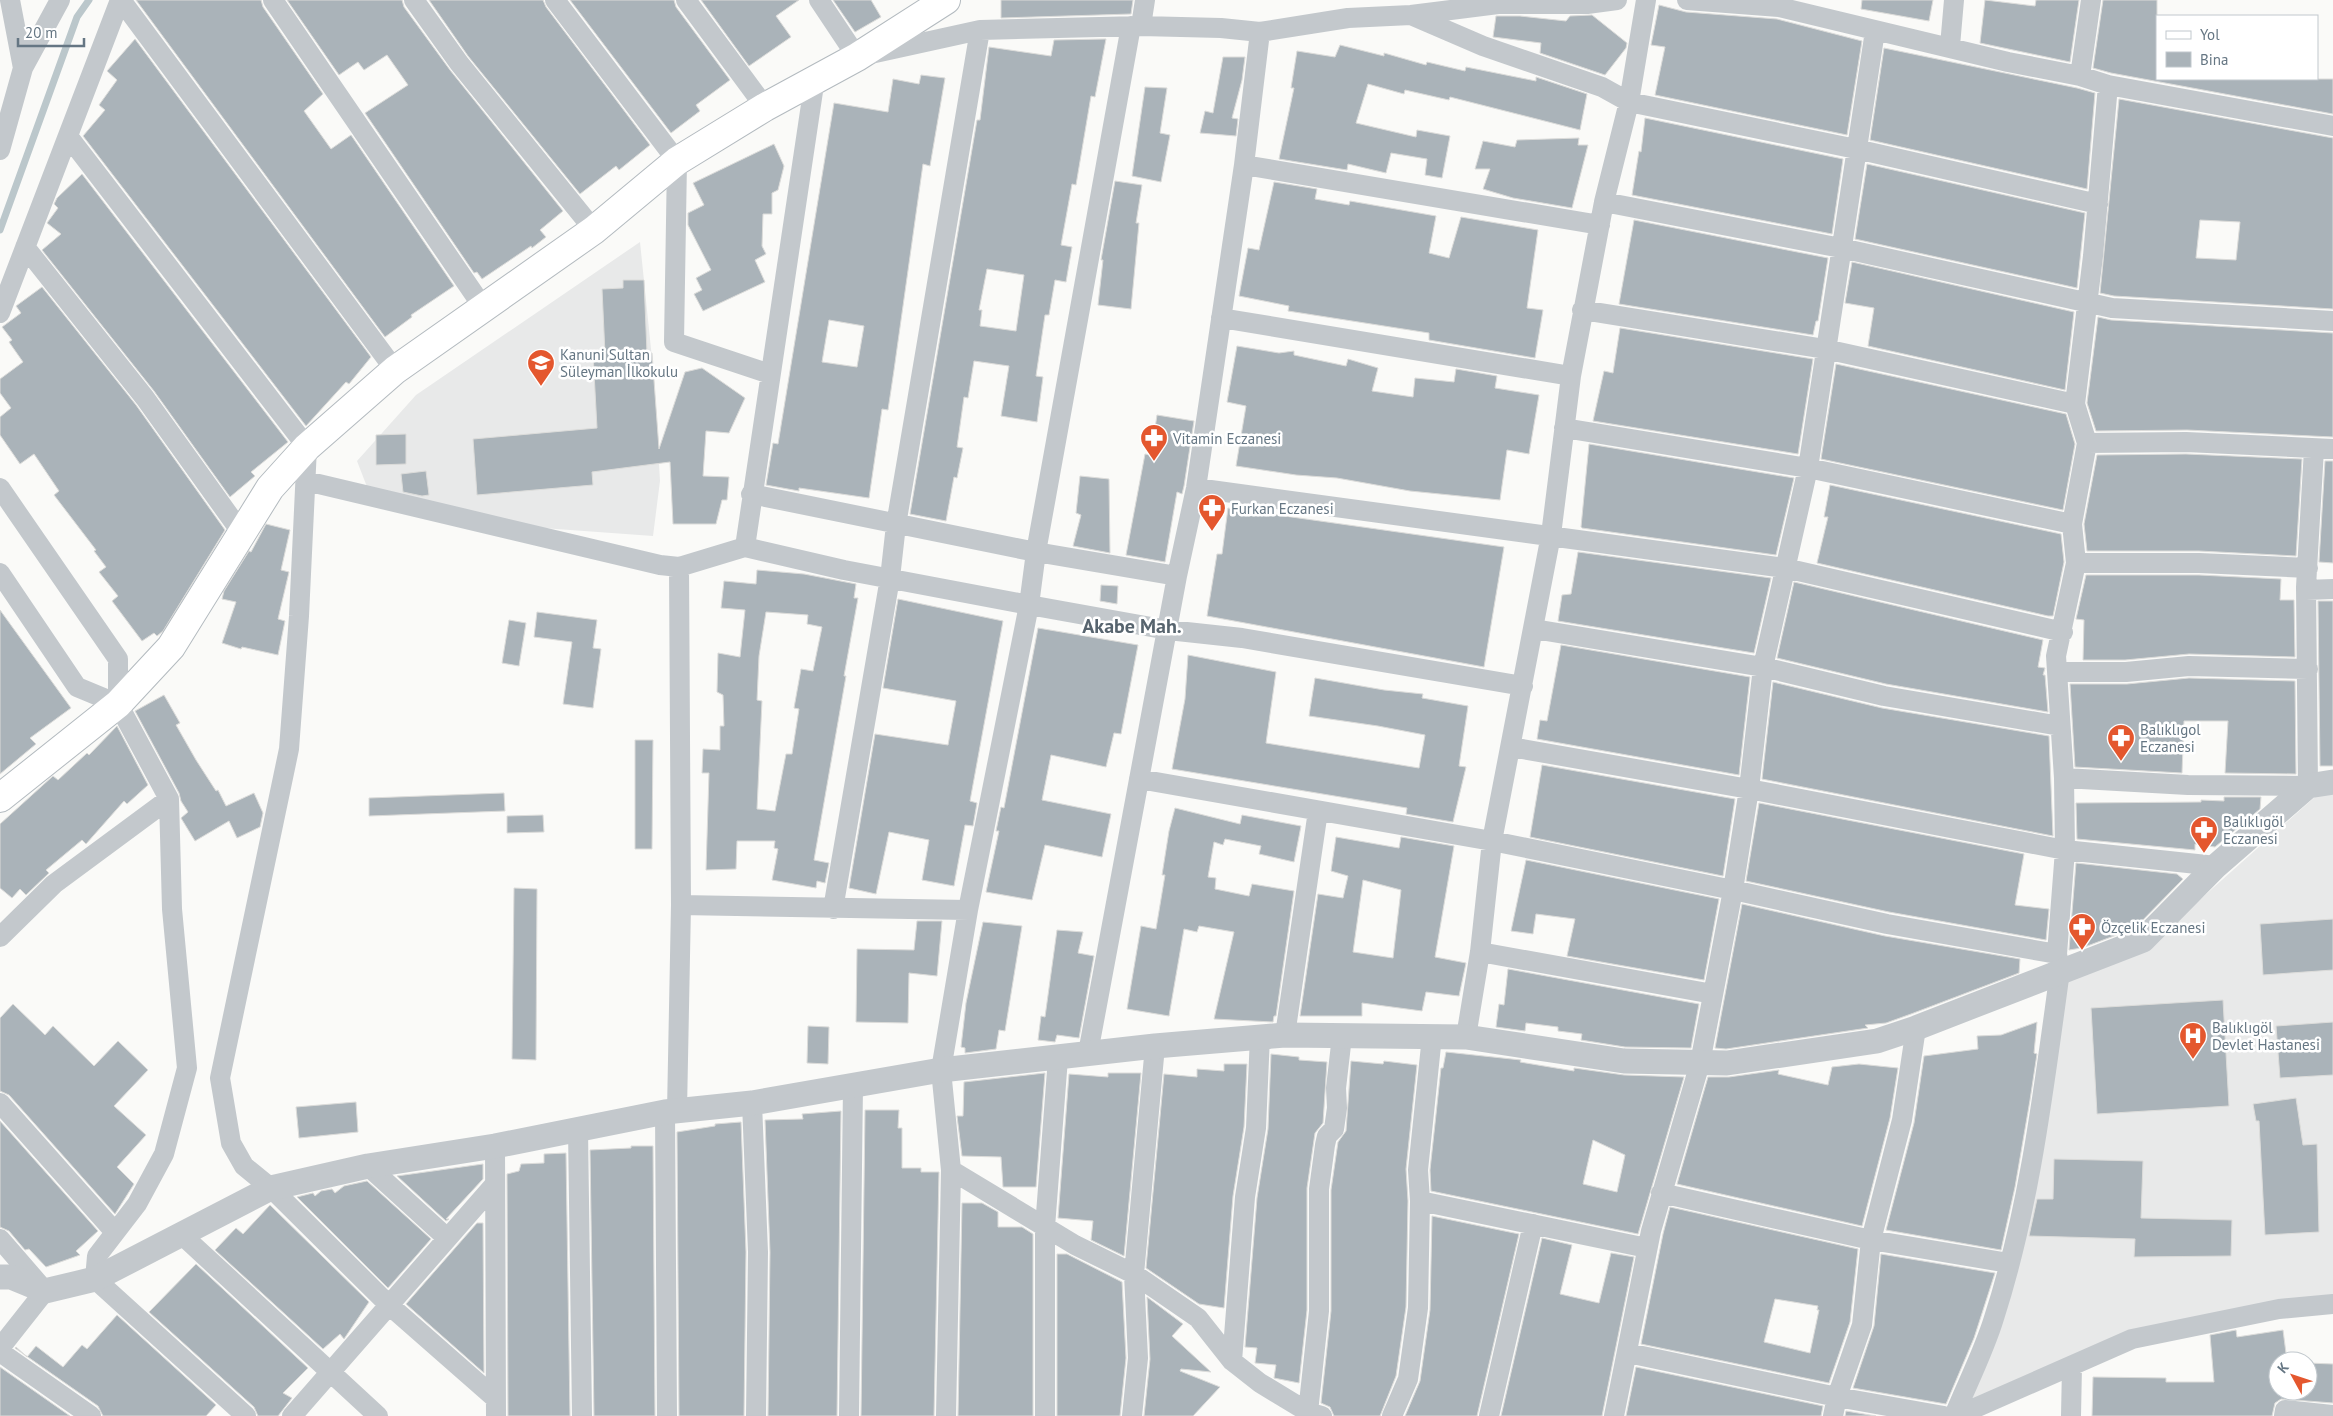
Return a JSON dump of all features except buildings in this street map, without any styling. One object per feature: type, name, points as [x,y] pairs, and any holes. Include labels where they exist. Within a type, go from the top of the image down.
[{"type":"main road","points":[[2,791],[118,704],[171,647],[270,488],[307,447],[395,370],[594,230],[677,161],[815,78],[857,57],[946,0]]},
{"type":"street","points":[[0,150],[23,68],[60,0]]},
{"type":"street","points":[[0,313],[120,0]]},
{"type":"street","points":[[120,0],[395,370]]},
{"type":"street","points":[[273,0],[483,307]]},
{"type":"street","points":[[414,0],[459,63],[594,230]]},
{"type":"street","points":[[555,0],[677,161],[674,342],[770,374]]},
{"type":"street","points":[[686,0],[765,107]]},
{"type":"street","points":[[819,0],[857,57],[980,30],[1136,26],[1221,28],[1260,32],[1349,9],[1411,15],[1464,4],[1617,0]]},
{"type":"street","points":[[946,1416],[951,1170],[941,1070],[968,910],[1029,605],[1036,552],[1136,26],[1145,0]]},
{"type":"street","points":[[1466,1037],[1480,952],[1492,841],[1551,535],[1571,376],[1582,310],[1604,202],[1629,102],[1646,0]]},
{"type":"street","points":[[1687,0],[1779,7],[1875,31],[1950,46],[2008,62],[2080,76],[2108,85],[2333,126]]},
{"type":"street","points":[[1950,46],[1954,0]]},
{"type":"street","points":[[2080,76],[2091,0]]},
{"type":"street","points":[[7,4],[23,68]]},
{"type":"street","points":[[1411,15],[1483,46],[1602,87],[1629,102],[2098,204]]},
{"type":"street","points":[[833,909],[890,578],[896,525],[980,30]]},
{"type":"street","points":[[1614,1416],[1628,1353],[1647,1248],[1661,1193],[1700,1063],[1733,890],[1749,789],[1763,667],[1808,468],[1875,31]]},
{"type":"street","points":[[1088,1053],[1177,576],[1196,488],[1244,165],[1260,32]]},
{"type":"street","points":[[745,547],[815,78]]},
{"type":"street","points":[[1955,1416],[1994,1319],[2010,1263],[2037,1130],[2058,962],[2065,850],[2064,778],[2056,656],[2063,632],[2076,563],[2072,524],[2087,443],[2075,404],[2098,204],[2108,85]]},
{"type":"street","points":[[68,136],[307,447],[289,749],[220,1078],[231,1143],[244,1166],[271,1188],[389,1306],[496,1407]]},
{"type":"street","points":[[1244,165],[1600,225]]},
{"type":"street","points":[[1604,202],[1841,248],[2112,308],[2333,322]]},
{"type":"street","points":[[25,247],[145,398],[241,532]]},
{"type":"street","points":[[1582,310],[1825,349],[2075,404]]},
{"type":"street","points":[[1221,318],[1571,376]]},
{"type":"street","points":[[1564,428],[1808,468],[2072,524]]},
{"type":"street","points":[[0,1277],[11,1277],[45,1291],[95,1279],[271,1188],[368,1166],[496,1146],[671,1111],[752,1103],[941,1070],[1260,1036],[1466,1037],[1624,1060],[1727,1063],[1877,1041],[1916,1028],[2058,962],[2143,940],[2216,866],[2308,786],[2306,590],[2323,449],[2186,442],[2087,443]]},
{"type":"street","points":[[306,481],[660,565],[679,567],[745,547],[890,578],[1168,630],[1242,638],[1523,686]]},
{"type":"street","points":[[0,488],[118,659],[118,704],[169,799],[172,909],[187,1068],[164,1154],[137,1204],[114,1231],[97,1256],[95,1279]]},
{"type":"street","points":[[1196,488],[1785,568],[2063,632]]},
{"type":"street","points":[[752,494],[896,525],[1036,552],[1177,576]]},
{"type":"street","points":[[2076,563],[2199,563],[2308,568]]},
{"type":"street","points":[[667,1416],[671,1111],[681,905],[679,567]]},
{"type":"street","points":[[0,573],[77,687],[118,704]]},
{"type":"street","points":[[2306,590],[2333,589]]},
{"type":"street","points":[[1534,629],[1763,667],[1884,696],[2060,726]]},
{"type":"street","points":[[2058,672],[2126,672],[2189,666],[2308,670]]},
{"type":"street","points":[[1511,747],[1749,789],[2065,850],[2216,866]]},
{"type":"street","points":[[2064,778],[2188,785],[2308,786],[2333,782]]},
{"type":"street","points":[[1139,779],[1492,841],[1733,890],[2058,962]]},
{"type":"street","points":[[0,937],[54,884],[169,799]]},
{"type":"street","points":[[1285,1035],[1318,810]]},
{"type":"street","points":[[681,905],[968,910]]},
{"type":"street","points":[[1480,952],[1713,994]]},
{"type":"street","points":[[1835,1406],[1862,1325],[1871,1240],[1902,1120],[1916,1028]]},
{"type":"street","points":[[1232,1361],[1245,1197],[1256,1128],[1260,1036]]},
{"type":"street","points":[[951,1170],[1075,1245],[1134,1274],[1198,1318],[1232,1361],[1260,1383],[1315,1414],[1319,1311],[1320,1188],[1327,1136],[1334,1129],[1338,1108],[1336,1088],[1342,1036]]},
{"type":"street","points":[[1392,1416],[1408,1379],[1417,1317],[1420,1201],[1418,1170],[1432,1036]]},
{"type":"street","points":[[1132,1416],[1138,1358],[1134,1274],[1155,1046]]},
{"type":"street","points":[[1045,1416],[1044,1227],[1058,1058]]},
{"type":"street","points":[[849,1416],[853,1085]]},
{"type":"street","points":[[0,1103],[114,1231]]},
{"type":"street","points":[[752,1103],[758,1252],[756,1416]]},
{"type":"street","points":[[578,1129],[582,1416]]},
{"type":"street","points":[[496,1146],[496,1407]]},
{"type":"street","points":[[368,1166],[447,1238]]},
{"type":"street","points":[[292,1416],[332,1373],[495,1184]]},
{"type":"street","points":[[1661,1193],[1871,1240],[2010,1263]]},
{"type":"street","points":[[1420,1201],[1647,1248]]},
{"type":"street","points":[[1489,1416],[1533,1224]]},
{"type":"street","points":[[182,1235],[378,1416]]},
{"type":"street","points":[[0,1239],[45,1291]]},
{"type":"street","points":[[95,1279],[246,1416]]},
{"type":"street","points":[[0,1348],[45,1291]]},
{"type":"street","points":[[1955,1416],[2132,1339],[2279,1309],[2333,1304]]},
{"type":"street","points":[[0,1352],[91,1416]]},
{"type":"street","points":[[1628,1353],[1835,1406],[1944,1416]]},
{"type":"street","points":[[2072,1366],[2072,1416]]},
{"type":"street","points":[[2284,1416],[2284,1410],[2333,1415]]},
{"type":"shaded area","name":"Kanuni Sultan Süleyman İlkokulu","points":[[640,242],[654,378],[660,481],[653,536],[501,525],[369,492],[357,461],[416,395]]},
{"type":"shaded area","name":"Balıklıgöl Devlet Hastanesi","points":[[2333,794],[2333,1302],[2125,1335],[1970,1407],[2042,1143],[2065,977],[2148,946],[2316,796]]},
{"type":"waterway","points":[[0,230],[77,17],[89,0]]},
{"type":"place","name":"Kanuni Sultan Süleyman İlkokulu","points":[[541,387]]},
{"type":"place","name":"Vitamin Eczanesi","points":[[1154,462]]},
{"type":"place","name":"Furkan Eczanesi","points":[[1212,532]]},
{"type":"place","name":"Balıklıgol Eczanesi","points":[[2121,762]]},
{"type":"place","name":"Balıklıgöl Eczanesi","points":[[2204,854]]},
{"type":"place","name":"Özçelik Eczanesi","points":[[2082,951]]},
{"type":"place","name":"Balıklıgöl Devlet Hastanesi","points":[[2193,1060]]},
{"type":"district","name":"Akabe Mah.","points":[[1132,626]]}]
